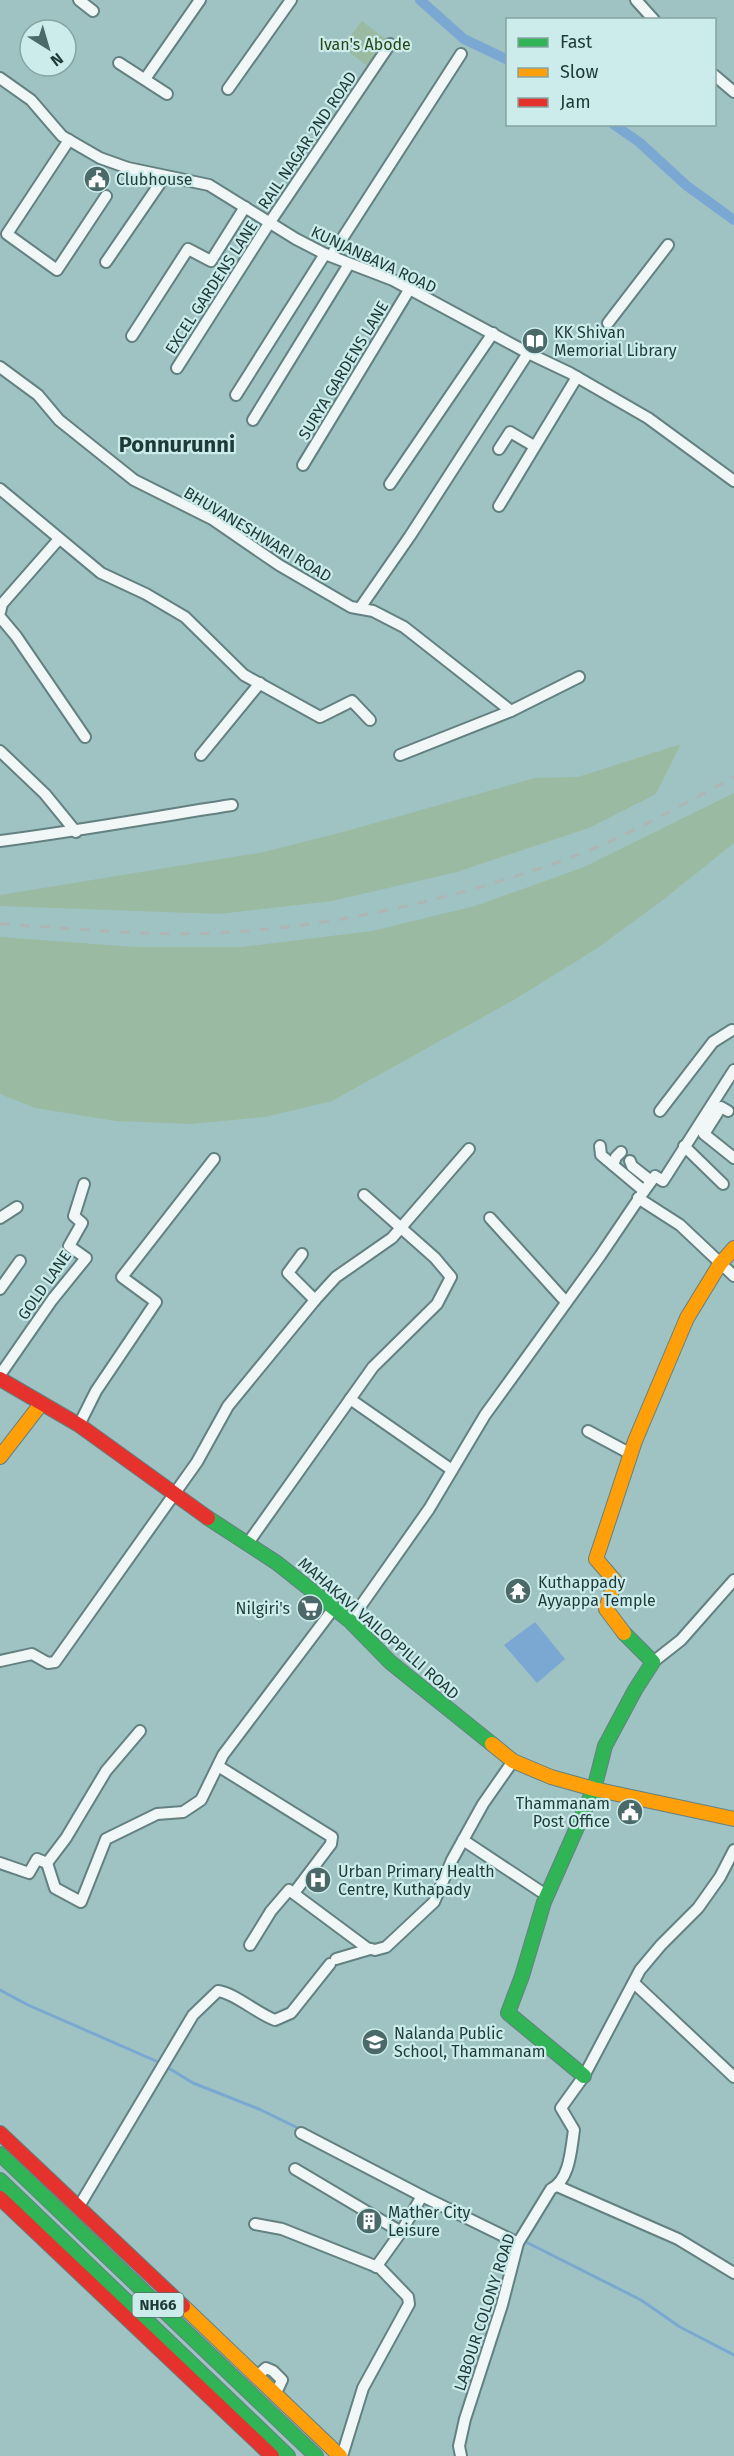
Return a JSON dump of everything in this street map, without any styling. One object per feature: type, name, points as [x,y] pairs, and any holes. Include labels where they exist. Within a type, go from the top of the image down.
[{"type":"main road","points":[[584,2076],[508,2013],[522,1976],[544,1902],[594,1789],[605,1746],[653,1662],[620,1628],[606,1609],[615,1581],[596,1559],[631,1454],[687,1318],[720,1264],[734,1248]]},
{"type":"main road","name":"MAHAKAVI VAILOPPILLI ROAD","points":[[0,1377],[41,1404],[80,1425],[175,1494],[277,1563],[350,1621],[390,1662],[513,1761],[551,1778],[734,1819]]},
{"type":"main road","points":[[0,1457],[41,1404]]},
{"type":"main road","points":[[0,2133],[341,2456]]},
{"type":"main road","name":"NH66","points":[[0,2154],[316,2456]]},
{"type":"main road","name":"NH66","points":[[0,2180],[155,2337],[288,2456]]},
{"type":"main road","points":[[1,2203],[155,2337],[272,2456]]},
{"type":"street","points":[[79,0],[93,11]]},
{"type":"street","points":[[145,80],[200,0]]},
{"type":"street","points":[[228,88],[291,0]]},
{"type":"street","points":[[636,0],[652,18]]},
{"type":"street","name":"RAIL NAGAR 2ND ROAD","points":[[270,222],[390,44]]},
{"type":"street","points":[[236,395],[461,54]]},
{"type":"street","points":[[120,63],[167,94]]},
{"type":"street","points":[[716,77],[734,92]]},
{"type":"street","name":"KUNJANBAVA ROAD","points":[[0,78],[31,100],[62,136],[100,158],[128,168],[209,185],[328,255],[393,280],[528,353],[577,376],[648,418],[734,480]]},
{"type":"street","points":[[69,140],[7,234],[57,270],[106,196]]},
{"type":"street","points":[[106,262],[165,176]]},
{"type":"street","points":[[132,336],[188,249],[211,261],[245,207]]},
{"type":"street","name":"EXCEL GARDENS LANE","points":[[177,368],[270,222]]},
{"type":"street","points":[[608,323],[668,245]]},
{"type":"street","points":[[254,420],[349,264]]},
{"type":"street","name":"SURYA GARDENS LANE","points":[[303,465],[409,290]]},
{"type":"street","points":[[390,484],[493,333]]},
{"type":"street","points":[[360,608],[410,536],[528,353]]},
{"type":"street","name":"BHUVANESHWARI ROAD","points":[[0,367],[38,395],[58,420],[134,480],[212,519],[351,607],[373,612],[404,627],[511,711]]},
{"type":"street","points":[[499,507],[577,376]]},
{"type":"street","points":[[499,449],[510,432],[534,446]]},
{"type":"street","points":[[0,489],[101,573],[146,594],[185,617],[244,675],[320,717],[352,701],[370,720]]},
{"type":"street","points":[[59,539],[2,604],[0,615],[85,736]]},
{"type":"street","points":[[400,755],[511,711],[579,677]]},
{"type":"street","points":[[201,754],[260,683]]},
{"type":"street","points":[[0,751],[45,794],[76,832]]},
{"type":"street","points":[[0,841],[76,832],[126,821],[231,805]]},
{"type":"street","points":[[660,1111],[713,1042],[733,1031],[725,1020]]},
{"type":"street","points":[[700,1130],[734,1070]]},
{"type":"street","points":[[350,1621],[429,1509],[485,1415],[651,1181],[656,1176],[663,1181],[684,1146],[721,1107],[728,1111]]},
{"type":"street","points":[[700,1130],[734,1158]]},
{"type":"street","points":[[600,1146],[601,1155],[641,1195],[680,1225],[734,1276]]},
{"type":"street","points":[[684,1146],[723,1184]]},
{"type":"street","points":[[0,1661],[32,1654],[48,1664],[55,1662],[197,1462],[228,1406],[336,1277],[401,1228],[468,1149]]},
{"type":"street","points":[[613,1165],[621,1152]]},
{"type":"street","points":[[80,1425],[96,1391],[156,1302],[122,1277],[213,1159]]},
{"type":"street","points":[[630,1161],[632,1166],[651,1181]]},
{"type":"street","name":"GOLD LANE","points":[[0,1377],[52,1300],[86,1258],[69,1246],[82,1223],[74,1216],[84,1184]]},
{"type":"street","points":[[248,1543],[373,1367],[437,1304],[451,1277],[435,1258],[364,1195]]},
{"type":"street","points":[[0,1218],[16,1207]]},
{"type":"street","points":[[490,1218],[566,1302]]},
{"type":"street","points":[[302,1254],[288,1273],[315,1300]]},
{"type":"street","points":[[0,1289],[20,1261]]},
{"type":"street","points":[[350,1399],[452,1470]]},
{"type":"street","points":[[588,1431],[631,1454]]},
{"type":"street","points":[[653,1662],[681,1640],[734,1580]]},
{"type":"street","points":[[47,1863],[55,1888],[81,1902],[106,1839],[157,1814],[183,1812],[201,1800],[223,1755],[334,1608]]},
{"type":"street","points":[[47,1863],[66,1838],[106,1771],[140,1731]]},
{"type":"street","points":[[78,2208],[193,2015],[218,1991],[227,1992],[259,2014],[275,2020],[291,2013],[333,1961],[370,1949],[386,1947],[429,1908],[440,1891],[452,1860],[483,1804],[513,1761]]},
{"type":"street","points":[[218,1766],[332,1837],[331,1844],[294,1893]]},
{"type":"street","points":[[463,1840],[540,1891]]},
{"type":"street","points":[[734,1850],[720,1877],[698,1908],[640,1970],[584,2076],[561,2108],[574,2130],[565,2173],[557,2186],[678,2239],[734,2273]]},
{"type":"street","points":[[0,1863],[28,1873],[37,1859],[47,1863]]},
{"type":"street","points":[[250,1945],[271,1911],[289,1890],[370,1949]]},
{"type":"street","points":[[634,1983],[734,2077]]},
{"type":"street","points":[[301,2133],[518,2243]]},
{"type":"street","points":[[295,2169],[401,2232]]},
{"type":"street","name":"LABOUR COLONY ROAD","points":[[461,2456],[459,2446],[465,2419],[502,2305],[518,2243],[550,2189],[557,2186]]},
{"type":"street","points":[[375,2267],[401,2232],[422,2196]]},
{"type":"street","points":[[255,2224],[282,2229],[380,2268],[408,2297],[409,2304],[363,2388],[341,2456]]},
{"type":"street","points":[[254,2397],[265,2386]]},
{"type":"green space","name":"Ivan's Abode","points":[[362,21],[388,41],[369,67],[342,47]]},
{"type":"green space","points":[[681,744],[656,794],[589,828],[457,872],[332,901],[219,914],[0,906],[0,895],[264,852],[535,778],[578,777]]},
{"type":"green space","points":[[734,793],[734,843],[659,903],[596,949],[512,1001],[332,1101],[265,1117],[192,1124],[116,1121],[35,1108],[0,1094],[0,937],[134,947],[241,947],[372,931],[475,906],[584,867]]},
{"type":"water","points":[[535,1622],[565,1659],[537,1683],[504,1645]]},
{"type":"waterway","points":[[420,0],[464,39],[506,59]]},
{"type":"waterway","points":[[616,126],[639,142],[687,186],[734,220]]},
{"type":"waterway","points":[[0,1990],[28,2005],[156,2061]]},
{"type":"waterway","points":[[170,2069],[193,2083],[259,2109],[302,2130]]},
{"type":"waterway","points":[[528,2243],[641,2300],[680,2327],[734,2355]]},
{"type":"railway","points":[[0,924],[133,933],[186,934],[249,931],[319,923],[390,910],[494,883],[581,853],[609,842],[734,777]]},
{"type":"traffic: fast","points":[[208,1518],[277,1563],[350,1621],[390,1662],[492,1744]]},
{"type":"traffic: fast","points":[[584,2076],[508,2013],[522,1976],[544,1902],[594,1789],[605,1746],[653,1662],[624,1633]]},
{"type":"traffic: fast","points":[[0,2154],[316,2456]]},
{"type":"traffic: fast","points":[[0,2180],[288,2456]]},
{"type":"traffic: slow","points":[[624,1633],[606,1609],[615,1581],[596,1559],[635,1441],[687,1318],[720,1264],[734,1248]]},
{"type":"traffic: slow","points":[[0,1457],[41,1404]]},
{"type":"traffic: slow","points":[[492,1744],[513,1761],[551,1777],[594,1789],[734,1819]]},
{"type":"traffic: slow","points":[[183,2306],[340,2456]]},
{"type":"traffic: jam","points":[[0,1379],[79,1425],[208,1518]]},
{"type":"traffic: jam","points":[[0,2133],[183,2306]]},
{"type":"traffic: jam","points":[[0,2198],[272,2456]]},
{"type":"place","name":"Clubhouse","points":[[97,179]]},
{"type":"place","name":"KK Shivan Memorial Library","points":[[535,341]]},
{"type":"place","name":"Kuthappady Ayyappa Temple","points":[[518,1591]]},
{"type":"place","name":"Nilgiri's","points":[[310,1608]]},
{"type":"place","name":"Thammanam Post Office","points":[[630,1812]]},
{"type":"place","name":"Urban Primary Health Centre, Kuthapady","points":[[318,1880]]},
{"type":"place","name":"Nalanda Public School, Thammanam","points":[[375,2042]]},
{"type":"place","name":"Mather City Leisure","points":[[369,2221]]},
{"type":"district","name":"Ponnurunni","points":[[177,444]]}]
